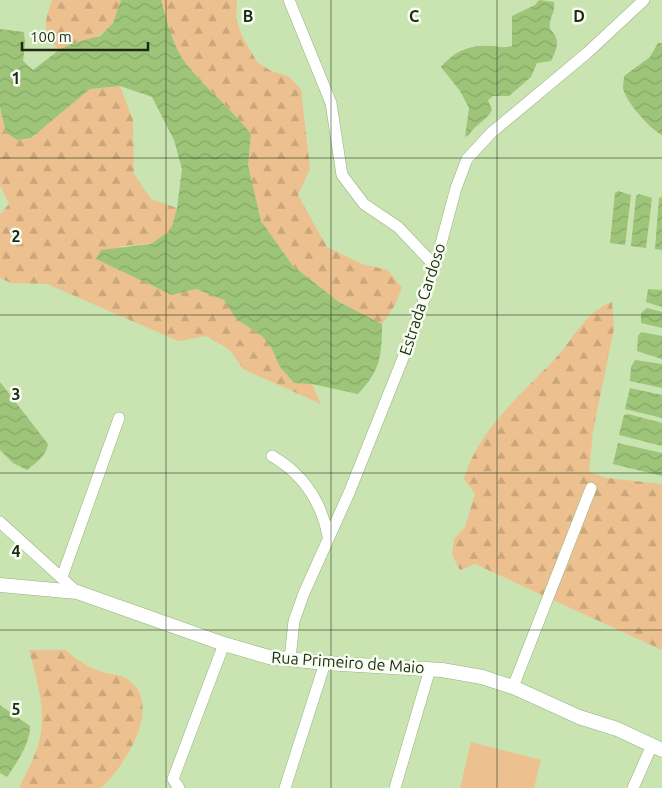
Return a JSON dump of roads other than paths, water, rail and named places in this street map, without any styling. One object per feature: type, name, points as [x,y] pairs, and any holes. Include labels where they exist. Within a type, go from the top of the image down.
[{"type":"main road","name":"Rua Primeiro de Maio","points":[[0,584],[77,592],[256,654],[325,663],[430,669],[482,677],[512,687],[657,747]]},
{"type":"street","points":[[289,0],[331,103],[342,175],[364,204],[398,227],[435,266]]},
{"type":"street","name":"Estrada Cardoso","points":[[290,659],[294,621],[328,536],[349,493],[413,333],[435,266],[456,188],[473,151],[526,102],[587,53],[644,0]]},
{"type":"street","points":[[62,577],[119,418]]},
{"type":"street","points":[[272,456],[300,476],[313,494],[321,511],[328,536]]},
{"type":"street","points":[[512,687],[591,488]]},
{"type":"street","points":[[0,522],[77,592]]},
{"type":"street","points":[[179,788],[173,779],[224,644]]},
{"type":"street","points":[[284,788],[325,663]]},
{"type":"street","points":[[395,788],[430,669]]},
{"type":"street","points":[[633,788],[657,747]]},
{"type":"water","points":[[121,0],[161,0],[171,34],[182,58],[251,134],[248,165],[261,221],[293,266],[339,302],[382,324],[378,362],[371,378],[358,394],[312,384],[294,383],[280,367],[271,347],[262,336],[236,319],[224,300],[196,289],[172,295],[96,259],[101,250],[151,244],[171,230],[177,208],[182,169],[174,140],[152,97],[120,86],[90,89],[31,138],[17,140],[6,133],[0,107],[0,29],[24,32],[23,61],[33,70],[59,50],[73,43],[100,36],[113,23]]},
{"type":"water","points":[[539,0],[554,2],[550,29],[556,37],[557,44],[551,61],[537,63],[531,77],[509,96],[493,96],[488,100],[492,110],[490,114],[465,137],[469,108],[460,91],[441,67],[457,53],[470,48],[477,46],[512,46],[512,16],[535,5]]},
{"type":"water","points":[[658,43],[662,43],[662,135],[639,114],[628,100],[623,88],[624,76],[650,57]]},
{"type":"water","points":[[618,191],[631,195],[625,245],[610,243],[615,193]]},
{"type":"water","points":[[639,194],[652,198],[646,248],[631,246],[636,196]]},
{"type":"water","points":[[662,197],[662,250],[655,249],[659,198]]},
{"type":"water","points":[[648,289],[662,290],[662,307],[646,302]]},
{"type":"water","points":[[647,308],[662,312],[662,328],[641,323],[641,313]]},
{"type":"water","points":[[641,332],[662,336],[662,359],[637,351],[638,336]]},
{"type":"water","points":[[635,360],[662,364],[662,388],[630,381],[631,367]]},
{"type":"water","points":[[0,382],[48,444],[43,456],[27,470],[13,463],[0,450]]},
{"type":"water","points":[[630,388],[662,395],[662,418],[625,409]]},
{"type":"water","points":[[628,414],[662,423],[662,446],[619,435],[624,415]]},
{"type":"water","points":[[618,443],[662,453],[662,476],[613,464]]},
{"type":"water","points":[[0,705],[30,726],[25,746],[7,777],[0,773]]}]
